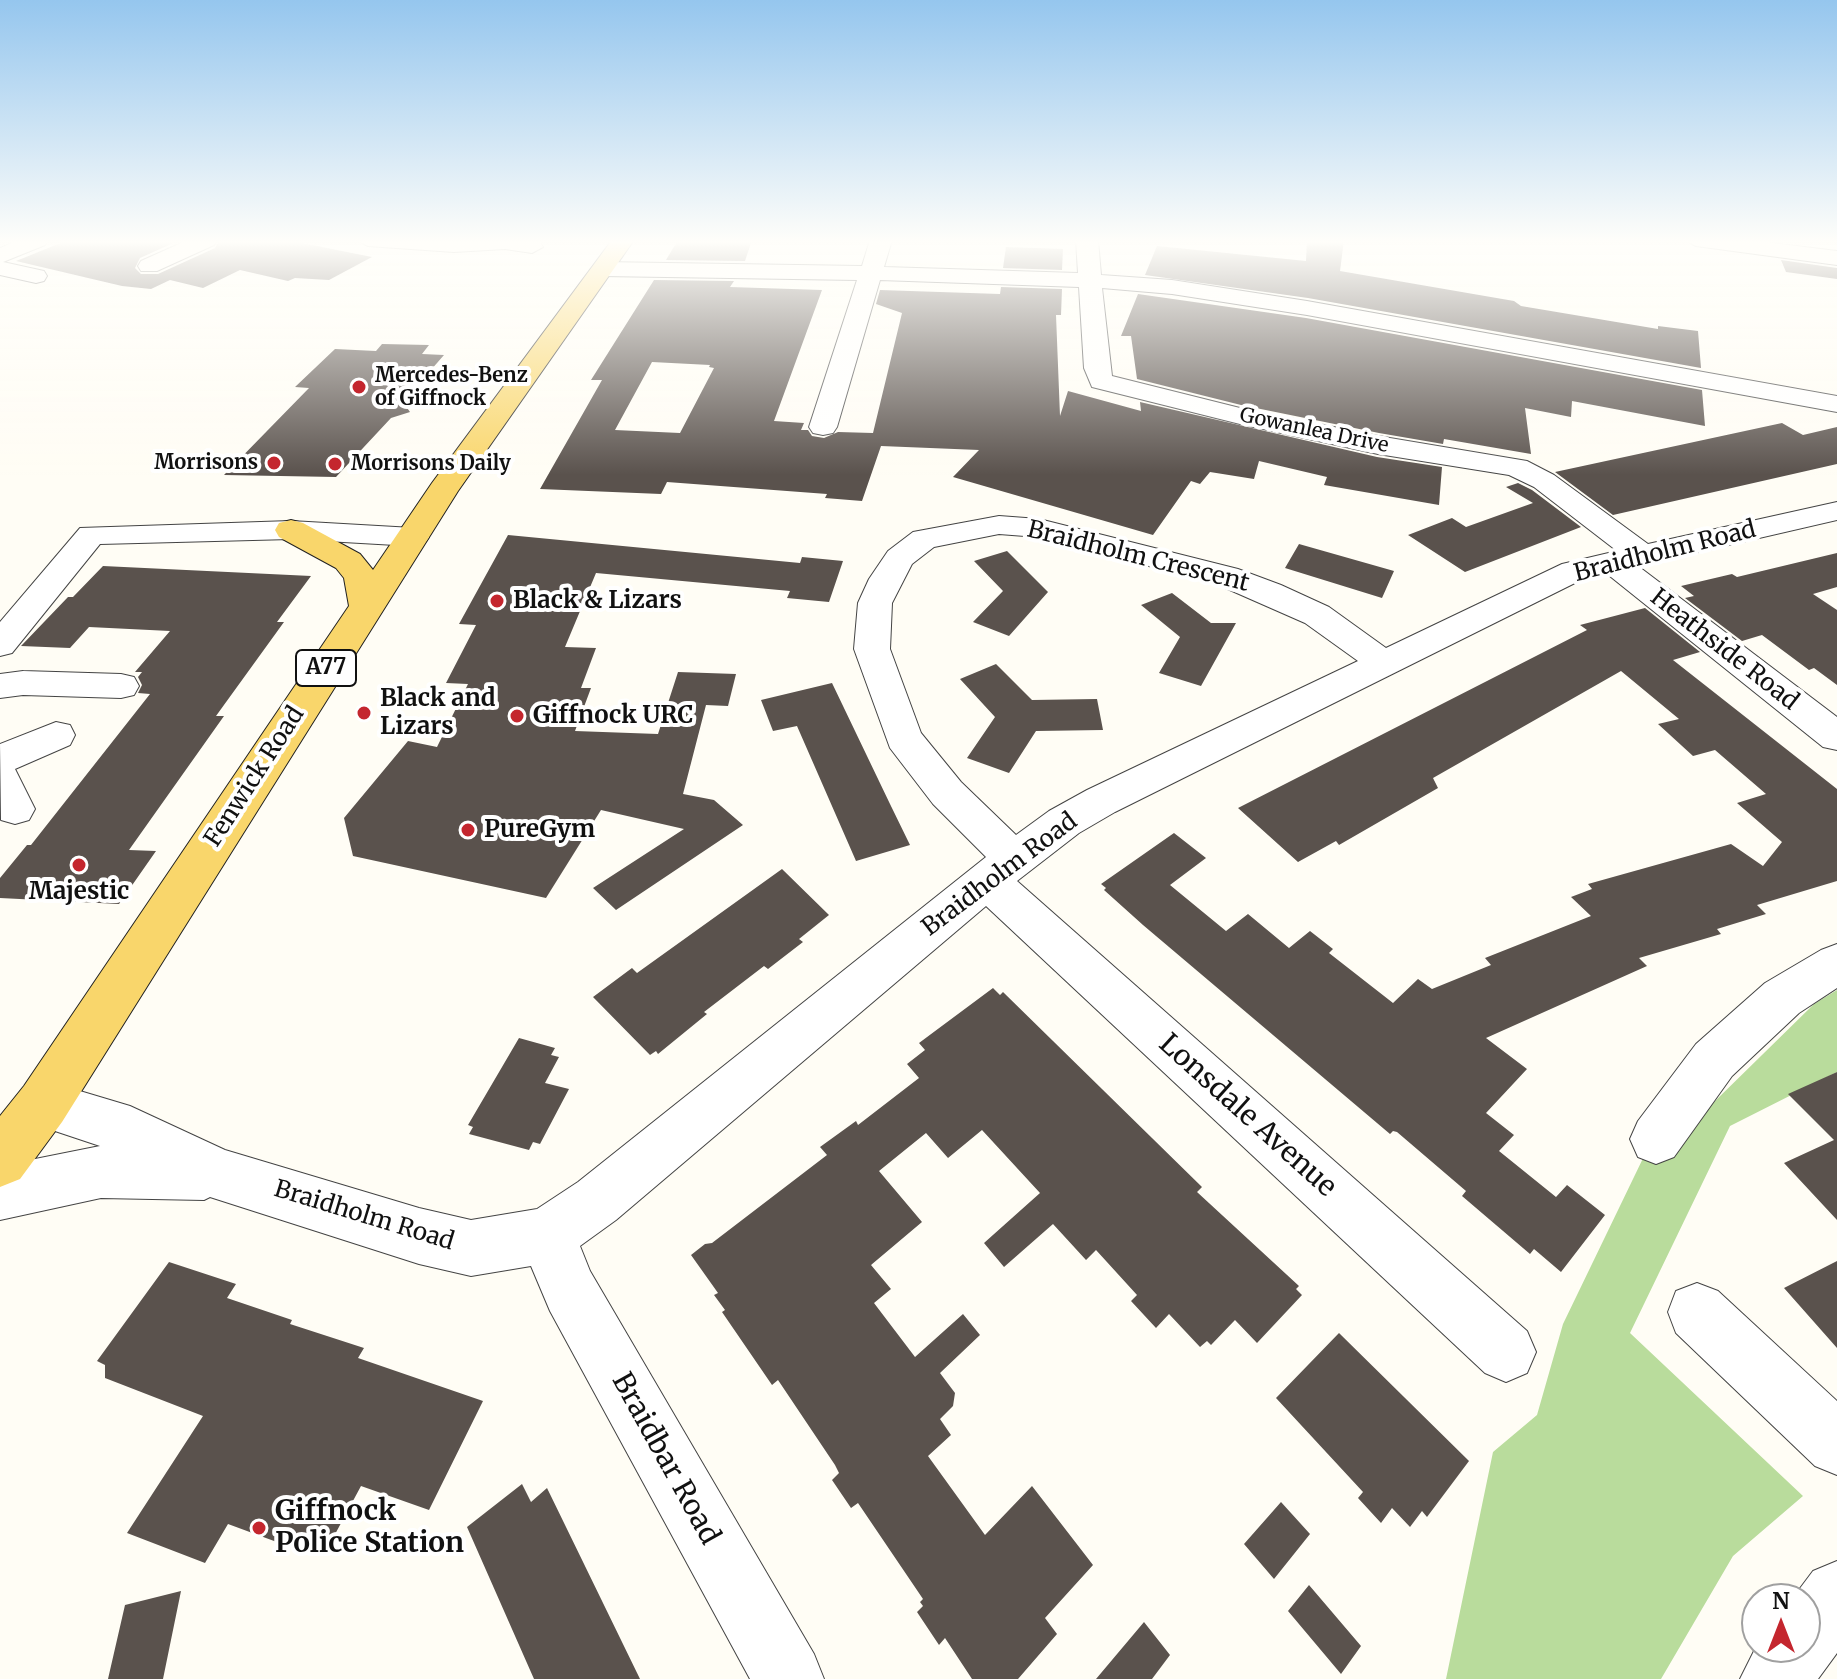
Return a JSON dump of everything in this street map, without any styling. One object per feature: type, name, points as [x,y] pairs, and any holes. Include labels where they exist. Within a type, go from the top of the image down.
[{"type":"main road","name":"Fenwick Road","points":[[0,1160],[43,1104],[413,537],[567,318]]},
{"type":"main road","points":[[291,530],[348,561],[361,577],[367,606]]},
{"type":"street","points":[[823,427],[855,318]]},
{"type":"street","name":"Gowanlea Drive","points":[[1093,318],[1101,381],[1226,413],[1378,445],[1517,467],[1544,481],[1628,559]]},
{"type":"street","points":[[1360,318],[1837,404]]},
{"type":"street","name":"Braidholm Road","points":[[43,1104],[130,1131],[217,1174],[419,1236],[471,1248],[547,1235],[597,1201],[1001,870],[1064,822],[1101,801],[1574,571],[1837,511]]},
{"type":"street","name":"Braidholm Crescent","points":[[1001,870],[904,738],[872,649],[875,603],[886,579],[899,558],[924,539],[999,525],[1039,528],[1226,576],[1317,615],[1385,664]]},
{"type":"street","points":[[0,645],[91,535],[291,530],[413,537]]},
{"type":"street","name":"Heathside Road","points":[[1628,559],[1837,737]]},
{"type":"street","points":[[0,686],[23,683],[121,686]]},
{"type":"street","points":[[0,760],[56,735]]},
{"type":"street","name":"Lonsdale Avenue","points":[[1001,870],[1506,1352]]},
{"type":"street","points":[[1656,1139],[1714,1060],[1782,998],[1837,964]]},
{"type":"street","name":"Braidholm Road","points":[[0,1193],[101,1172],[217,1174]]},
{"type":"street","name":"Braidbar Road","points":[[547,1235],[570,1291],[789,1679]]},
{"type":"street","points":[[1697,1312],[1837,1444]]},
{"type":"street","points":[[1821,1617],[1837,1595]]},
{"type":"green space","points":[[1837,990],[1837,1072],[1730,1126],[1630,1333],[1803,1496],[1733,1556],[1661,1679],[1446,1679],[1493,1452],[1537,1415],[1563,1324],[1647,1150],[1660,1155],[1814,1004]]},
{"type":"building","points":[[630,318],[812,318],[774,421],[804,423],[801,430],[824,438],[838,432],[873,433],[901,318],[1056,318],[1060,416],[1068,391],[1141,411],[1140,402],[1377,457],[1442,467],[1439,505],[1324,485],[1327,477],[1259,461],[1254,479],[1210,472],[1200,484],[1191,481],[1153,535],[953,477],[979,450],[881,446],[862,501],[825,498],[827,494],[667,482],[661,494],[540,489],[602,380],[591,380]],"holes":[[[652,362],[714,368],[680,433],[615,430]]]},
{"type":"building","points":[[1128,318],[1308,318],[1702,390],[1705,426],[1572,401],[1571,417],[1525,408],[1531,454],[1444,439],[1443,444],[1241,405],[1137,379],[1131,336],[1121,336]]},
{"type":"building","points":[[1422,318],[1595,318],[1658,329],[1658,326],[1698,331],[1701,368]]},
{"type":"building","points":[[382,344],[429,345],[422,354],[444,355],[403,402],[410,412],[391,418],[336,477],[224,475],[309,388],[295,387],[335,349],[376,351]]},
{"type":"building","points":[[1782,423],[1803,435],[1837,427],[1837,464],[1613,515],[1555,472]]},
{"type":"building","points":[[1518,483],[1581,527],[1465,572],[1408,535],[1452,518],[1466,527],[1533,503],[1506,487]]},
{"type":"building","points":[[508,535],[800,563],[802,557],[843,561],[829,602],[787,598],[790,591],[596,573],[565,647],[596,648],[581,688],[591,688],[575,731],[658,734],[678,672],[736,674],[728,706],[706,705],[683,794],[714,800],[743,825],[616,910],[593,888],[684,829],[601,810],[546,898],[353,856],[344,818],[408,741],[437,747],[468,684],[446,683],[476,625],[459,624]]},
{"type":"building","points":[[1299,544],[1394,571],[1382,598],[1285,568]]},
{"type":"building","points":[[1007,551],[1048,592],[1009,636],[973,622],[1003,591],[974,561]]},
{"type":"building","points":[[1837,553],[1837,587],[1813,594],[1837,610],[1837,685],[1814,668],[1809,670],[1762,635],[1742,641],[1685,598],[1694,596],[1681,586],[1732,574],[1737,577]]},
{"type":"building","points":[[103,566],[311,576],[277,622],[284,622],[216,716],[224,716],[129,850],[156,851],[119,904],[0,898],[0,878],[27,845],[31,845],[150,694],[138,693],[142,685],[138,677],[142,672],[135,672],[170,631],[89,627],[70,648],[21,646]]},
{"type":"building","points":[[1172,593],[1211,623],[1236,623],[1201,686],[1159,673],[1180,637],[1141,605]]},
{"type":"building","points":[[1645,608],[1700,652],[1673,660],[1837,789],[1837,881],[1757,905],[1766,914],[1717,929],[1721,934],[1639,958],[1647,966],[1486,1038],[1527,1069],[1486,1113],[1514,1135],[1499,1151],[1556,1197],[1567,1185],[1605,1215],[1561,1272],[1534,1249],[1530,1254],[1462,1196],[1466,1191],[1397,1132],[1390,1134],[1143,925],[1101,884],[1174,833],[1206,858],[1170,885],[1226,931],[1248,914],[1289,948],[1310,931],[1333,949],[1329,953],[1393,1003],[1418,979],[1432,989],[1491,965],[1485,958],[1591,916],[1571,897],[1592,889],[1588,884],[1731,844],[1763,866],[1782,842],[1737,803],[1766,794],[1715,750],[1693,756],[1658,724],[1679,719],[1621,671],[1433,778],[1438,788],[1339,845],[1336,841],[1298,862],[1238,808],[1587,630],[1580,625]]},
{"type":"building","points":[[996,664],[1032,700],[1097,699],[1103,730],[1036,731],[1009,773],[967,758],[995,717],[960,679]]},
{"type":"building","points":[[832,683],[910,845],[856,861],[797,726],[773,731],[761,700]]},
{"type":"building","points":[[782,869],[829,915],[799,939],[803,942],[768,969],[764,966],[704,1012],[707,1014],[658,1054],[656,1051],[650,1055],[593,997],[632,968],[637,973]]},
{"type":"building","points":[[993,988],[1000,995],[1003,992],[1202,1187],[1197,1192],[1299,1286],[1296,1289],[1302,1295],[1257,1343],[1235,1320],[1211,1345],[1207,1341],[1200,1347],[1169,1314],[1156,1328],[1131,1301],[1137,1295],[1096,1250],[1086,1260],[1053,1224],[1004,1267],[984,1243],[1040,1193],[982,1130],[948,1158],[926,1133],[879,1171],[922,1222],[871,1265],[891,1289],[874,1303],[915,1357],[963,1314],[980,1335],[940,1373],[955,1393],[953,1406],[940,1419],[951,1435],[928,1456],[985,1535],[1032,1486],[1093,1565],[1045,1618],[1057,1634],[1018,1679],[972,1679],[945,1638],[939,1645],[917,1612],[923,1606],[920,1602],[923,1599],[858,1503],[851,1508],[832,1480],[839,1473],[835,1465],[778,1380],[772,1385],[722,1312],[725,1310],[714,1295],[718,1293],[691,1255],[705,1244],[712,1243],[827,1155],[820,1147],[856,1121],[858,1125],[919,1078],[907,1064],[925,1050],[919,1043]]},
{"type":"building","points":[[519,1038],[555,1048],[551,1055],[559,1057],[545,1083],[569,1089],[540,1144],[533,1142],[529,1150],[469,1134],[473,1127],[468,1125]]},
{"type":"building","points":[[1837,1072],[1837,1220],[1784,1163],[1834,1140],[1788,1094]]},
{"type":"building","points":[[1837,1261],[1837,1348],[1784,1288]]},
{"type":"building","points":[[169,1262],[236,1284],[227,1298],[292,1320],[290,1324],[364,1348],[358,1358],[483,1401],[429,1510],[361,1486],[326,1551],[316,1548],[312,1555],[228,1524],[205,1563],[127,1533],[203,1416],[105,1378],[105,1365],[97,1361]]},
{"type":"building","points":[[1339,1333],[1469,1461],[1427,1517],[1422,1511],[1410,1527],[1392,1508],[1381,1523],[1358,1498],[1363,1492],[1276,1398]]},
{"type":"building","points":[[522,1484],[531,1502],[547,1488],[640,1679],[534,1679],[467,1527]]},
{"type":"building","points":[[1281,1502],[1310,1534],[1274,1579],[1244,1544]]},
{"type":"building","points":[[1309,1585],[1361,1646],[1341,1674],[1288,1611]]},
{"type":"building","points":[[181,1591],[163,1679],[108,1679],[125,1605]]},
{"type":"building","points":[[1144,1622],[1170,1655],[1152,1679],[1096,1679]]},
{"type":"place","name":"Mercedes-Benz of Giffnock","points":[[359,387]]},
{"type":"place","name":"Morrisons","points":[[274,463]]},
{"type":"place","name":"Morrisons Daily","points":[[335,464]]},
{"type":"place","name":"Black & Lizars","points":[[497,601]]},
{"type":"place","name":"Black and Lizars","points":[[364,713]]},
{"type":"place","name":"Giffnock URC","points":[[517,716]]},
{"type":"place","name":"PureGym","points":[[468,830]]},
{"type":"place","name":"Majestic","points":[[79,865]]},
{"type":"place","name":"Giffnock Police Station","points":[[259,1528]]}]
